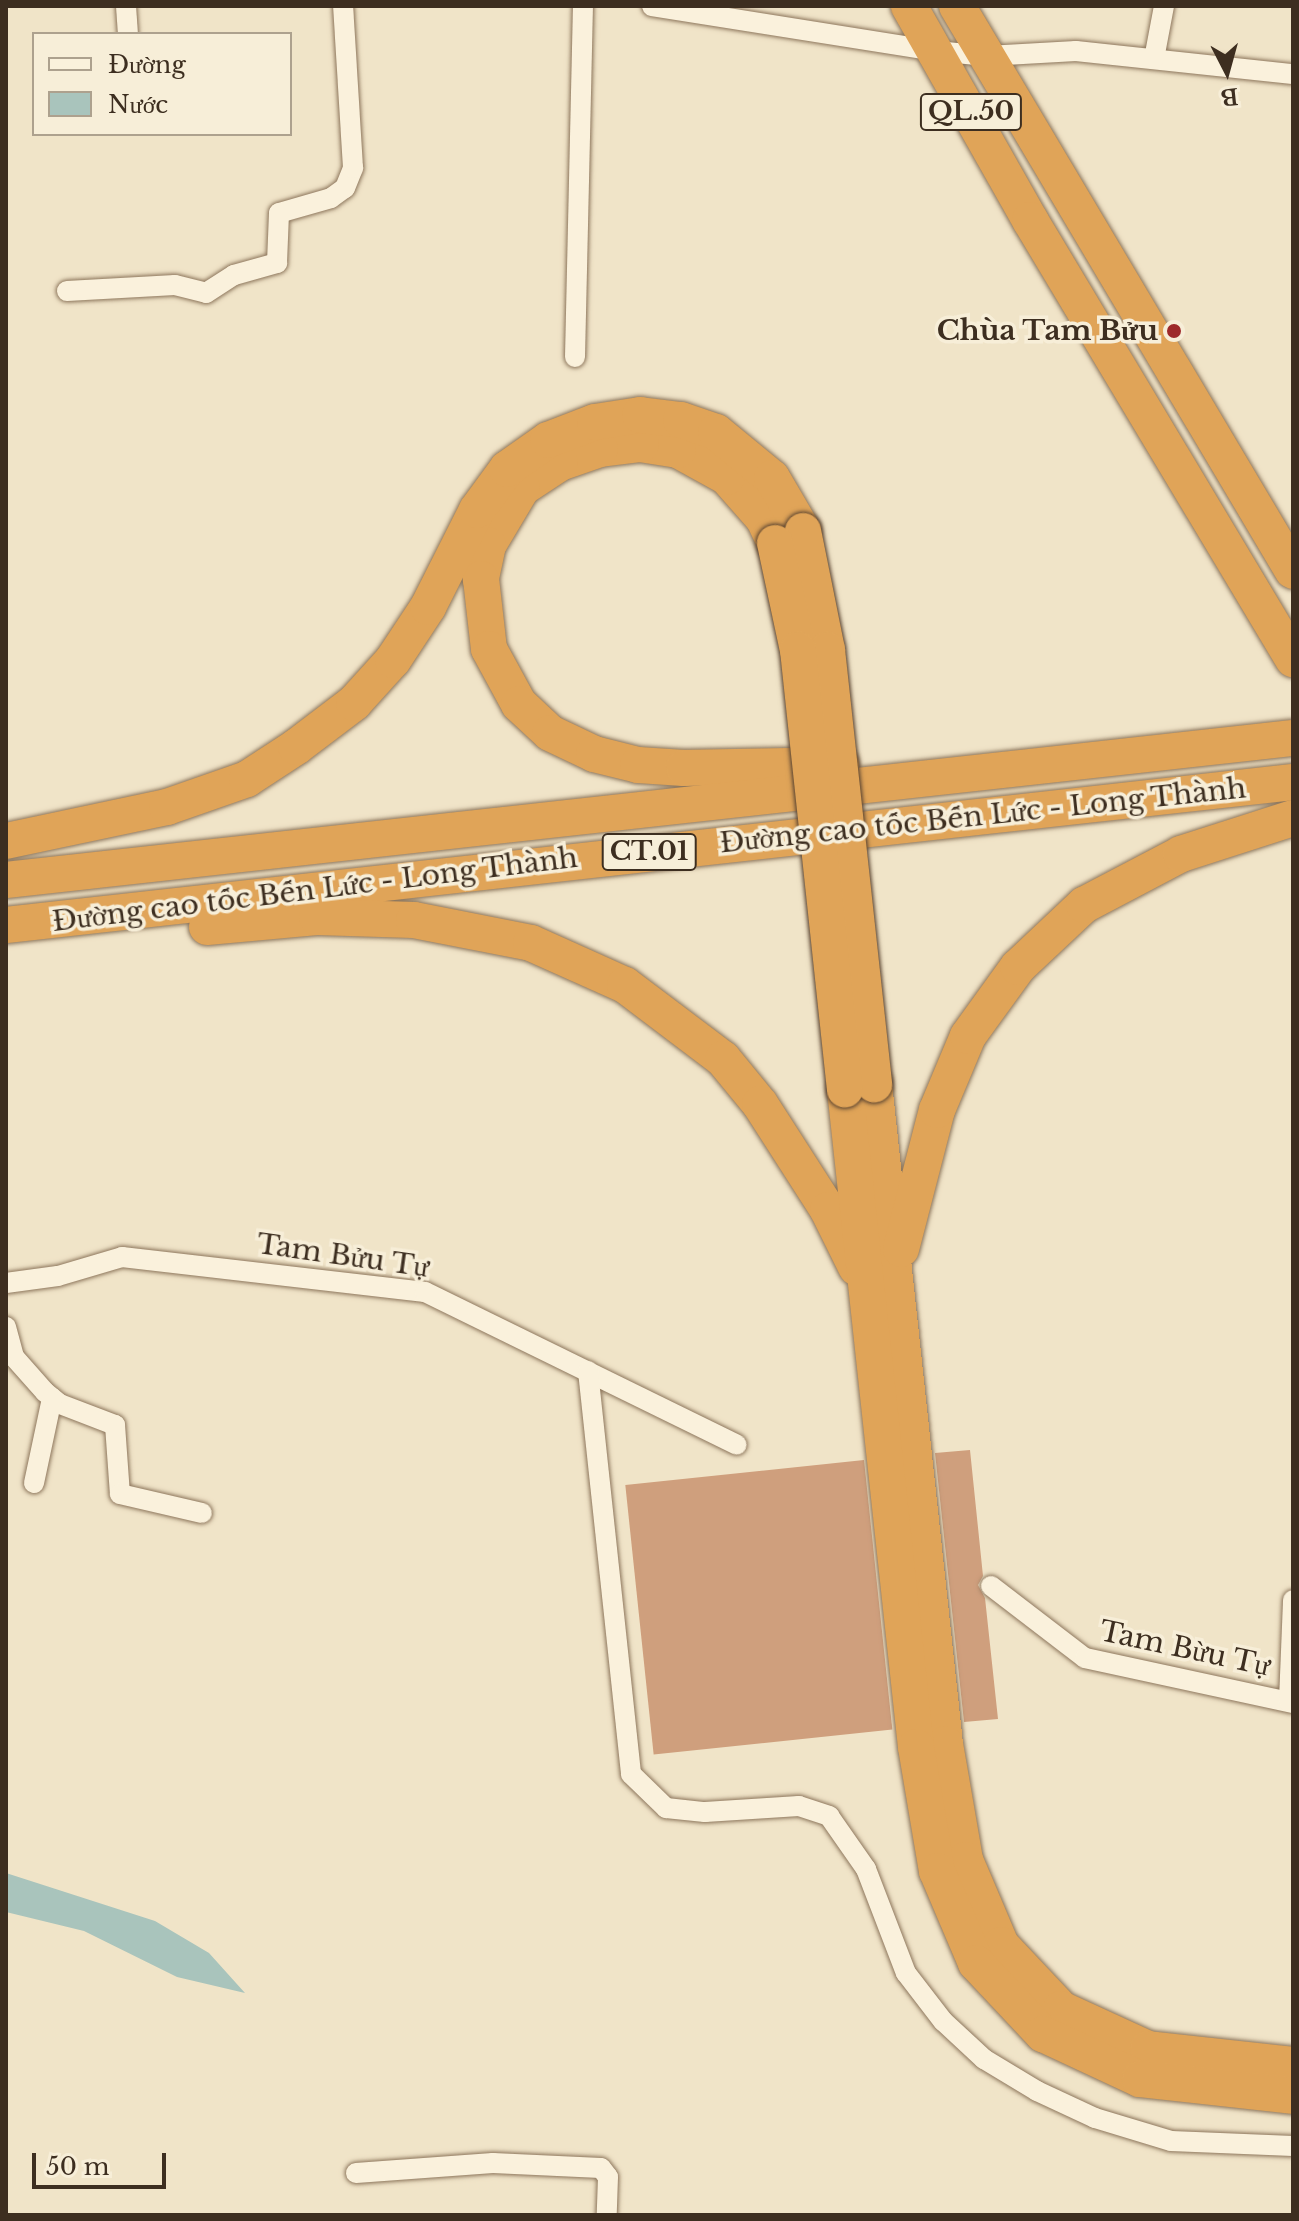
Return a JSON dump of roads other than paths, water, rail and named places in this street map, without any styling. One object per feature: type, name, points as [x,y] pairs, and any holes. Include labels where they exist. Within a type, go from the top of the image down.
[{"type":"highway","name":"QL.50","points":[[909,6],[1293,659]]},
{"type":"highway","name":"QL.50","points":[[957,6],[1293,571]]},
{"type":"highway","points":[[6,841],[167,807],[247,779],[308,738],[354,703],[393,660],[428,607],[477,510],[507,469],[548,440],[595,422],[640,415],[681,420],[716,432],[772,478],[789,537],[798,650],[859,1086],[881,1285],[945,1744],[965,1860],[1001,1945],[1061,2009],[1148,2049],[1293,2065]]},
{"type":"highway","points":[[789,537],[764,519],[738,487],[706,462],[678,450],[641,444],[600,449],[560,463],[522,488],[488,545],[482,617],[500,677],[519,704],[550,733],[594,754],[638,765],[868,767],[1174,750]]},
{"type":"highway","name":"Đường cao tốc Bến Lức - Long Thành","points":[[6,880],[1293,738]]},
{"type":"highway","name":"Đường cao tốc Bến Lức - Long Thành","points":[[6,925],[1293,782]]},
{"type":"highway","points":[[1293,818],[1181,854],[1084,905],[1018,967],[968,1036],[927,1136],[881,1285],[919,1763],[937,1871],[976,1963],[1043,2034],[1140,2079],[1293,2096]]},
{"type":"highway","points":[[6,942],[317,917],[414,920],[531,943],[625,985],[723,1059],[792,1151],[881,1285]]},
{"type":"street","points":[[126,6],[128,32]]},
{"type":"street","points":[[67,291],[175,285],[206,293],[234,275],[277,263],[279,213],[331,198],[345,188],[353,168],[343,6]]},
{"type":"street","points":[[575,357],[583,6]]},
{"type":"street","points":[[652,6],[936,51],[987,56],[1053,50],[1293,74]]},
{"type":"street","points":[[1154,59],[1164,6]]},
{"type":"street","name":"Tam Bửu Tự","points":[[6,1283],[58,1276],[122,1257],[425,1292],[737,1445]]},
{"type":"street","points":[[6,1327],[14,1357],[52,1398],[115,1425],[120,1494],[202,1513]]},
{"type":"street","points":[[588,1371],[631,1774],[666,1808],[705,1812],[799,1806],[829,1816],[866,1869],[906,1973],[943,2021],[984,2059],[1037,2091],[1095,2118],[1171,2141],[1293,2146]]},
{"type":"street","points":[[34,1483],[52,1398]]},
{"type":"street","name":"Tam Bừu Tự","points":[[991,1586],[1085,1658],[1291,1702]]},
{"type":"street","points":[[1291,1702],[1293,1600]]},
{"type":"street","points":[[356,2173],[493,2163],[601,2168],[608,2177],[607,2215]]},
{"type":"water","points":[[6,1873],[155,1921],[209,1953],[245,1993],[177,1977],[84,1931],[6,1912]]},
{"type":"place","name":"Chùa Tam Bửu","points":[[1174,331]]}]
